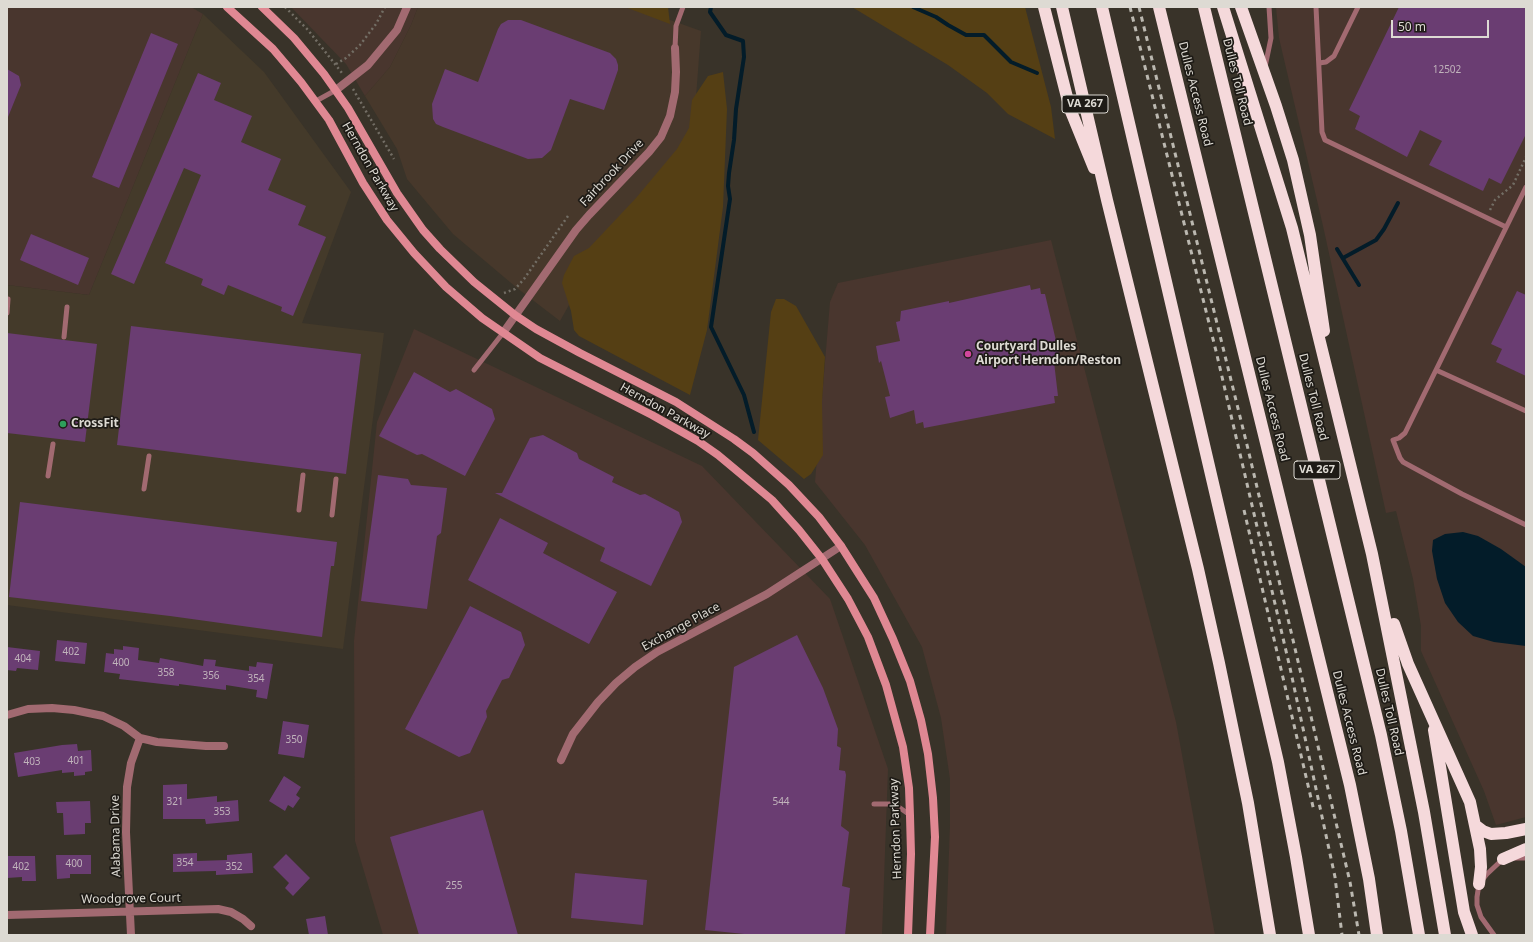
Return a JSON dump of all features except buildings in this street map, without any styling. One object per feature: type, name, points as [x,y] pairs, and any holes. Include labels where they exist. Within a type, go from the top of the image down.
[{"type":"highway","points":[[1044,7],[1070,109],[1107,200]]},
{"type":"highway","name":"VA 267","points":[[1062,7],[1107,200],[1189,531],[1219,663],[1248,803],[1270,935]]},
{"type":"highway","points":[[1102,7],[1278,762],[1309,935]]},
{"type":"highway","name":"Dulles Access Road","points":[[1159,7],[1347,772],[1360,832],[1377,935]]},
{"type":"highway","name":"Dulles Toll Road","points":[[1204,7],[1379,728],[1404,845],[1419,935]]},
{"type":"highway","points":[[1223,7],[1286,204],[1372,554],[1426,819],[1445,935]]},
{"type":"highway","points":[[1241,7],[1293,160],[1308,223],[1320,300],[1330,384]]},
{"type":"highway","points":[[1372,554],[1402,649],[1470,802],[1480,857],[1479,884]]},
{"type":"highway","points":[[1431,715],[1464,912],[1472,935]]},
{"type":"highway","points":[[1475,825],[1483,831],[1491,834],[1526,829]]},
{"type":"highway","points":[[1503,859],[1526,849]]},
{"type":"main road","name":"Herndon Parkway","points":[[227,7],[273,49],[316,101],[337,134],[371,196],[401,238],[446,287],[482,318],[540,358],[652,415],[718,455],[772,500],[799,530],[822,559],[848,599],[870,643],[886,685],[903,747],[909,788],[910,816],[911,854],[908,935]]},
{"type":"main road","name":"Herndon Parkway","points":[[262,7],[277,20],[310,56],[348,108],[389,181],[423,230],[470,278],[515,315],[536,329],[676,402],[734,438],[789,485],[819,517],[841,546],[874,598],[893,639],[910,681],[921,720],[928,754],[934,810],[930,935]]},
{"type":"street","points":[[336,90],[368,65],[397,30],[407,7]]},
{"type":"street","name":"Fairbrook Drive","points":[[503,333],[576,230],[638,164],[660,137],[670,116],[675,92],[676,72],[674,48]]},
{"type":"street","name":"Exchange Place","points":[[561,760],[573,734],[598,702],[616,683],[635,667],[657,652],[767,594],[841,546]]},
{"type":"street","points":[[7,715],[28,709],[52,708],[74,710],[103,716],[124,726],[140,738],[163,743],[224,746]]},
{"type":"street","name":"Alabama Drive","points":[[131,935],[126,832],[126,787],[131,764],[140,738]]},
{"type":"street","name":"Woodgrove Court","points":[[7,915],[218,909],[231,912],[251,926]]},
{"type":"lane","name":"Fairbrook Drive","points":[[674,48],[676,26],[683,7]]},
{"type":"lane","points":[[1264,72],[1271,38],[1269,7]]},
{"type":"lane","points":[[1316,7],[1322,132],[1326,140],[1506,227]]},
{"type":"lane","points":[[1319,63],[1326,62],[1334,56],[1358,7]]},
{"type":"lane","points":[[316,101],[336,90]]},
{"type":"lane","points":[[1526,187],[1405,433],[1399,438],[1393,440],[1400,458],[1404,462],[1462,494],[1526,525]]},
{"type":"lane","points":[[7,313],[8,298]]},
{"type":"lane","points":[[64,337],[67,307]]},
{"type":"lane","points":[[474,370],[503,333]]},
{"type":"lane","points":[[1436,370],[1526,411]]},
{"type":"lane","points":[[48,476],[53,444]]},
{"type":"lane","points":[[144,489],[149,456]]},
{"type":"lane","points":[[299,510],[304,474]]},
{"type":"lane","points":[[332,515],[336,480]]},
{"type":"lane","points":[[874,804],[892,804],[910,816]]},
{"type":"lane","points":[[1494,935],[1478,911],[1477,897],[1479,884],[1503,859],[1526,858]]},
{"type":"path","points":[[285,7],[308,30],[336,64],[355,50],[366,39],[385,7]]},
{"type":"path","points":[[357,93],[394,159]]},
{"type":"path","points":[[1486,217],[1495,200],[1513,185],[1526,158]]},
{"type":"path","points":[[1522,168],[1526,170]]},
{"type":"path","points":[[504,293],[514,289],[524,279],[568,216]]},
{"type":"shaded area","points":[[7,7],[191,7],[203,14],[89,295],[7,285]]},
{"type":"shaded area","points":[[291,7],[418,7],[411,25],[390,67],[365,96],[346,64]]},
{"type":"shaded area","points":[[418,7],[634,7],[701,31],[692,150],[598,253],[560,321],[517,288],[453,234],[407,179],[397,149],[365,96],[390,67],[411,25]]},
{"type":"shaded area","points":[[625,7],[668,7],[670,24]]},
{"type":"shaded area","points":[[852,7],[1025,7],[1051,107],[1055,139],[1008,114],[987,93],[948,65]]},
{"type":"shaded area","points":[[1276,7],[1526,7],[1526,817],[1496,825],[1484,791],[1421,651],[1421,626],[1413,579],[1396,511],[1386,513],[1323,226],[1279,38]]},
{"type":"shaded area","points":[[203,14],[264,72],[351,192],[302,323],[384,333],[343,649],[7,605],[7,285],[89,295]]},
{"type":"shaded area","points":[[723,72],[727,109],[723,207],[707,330],[690,395],[579,336],[574,330],[571,311],[562,283],[564,275],[574,256],[589,248],[636,198],[677,149],[689,128],[692,100],[708,76]]},
{"type":"shaded area","points":[[1051,240],[1176,722],[1215,935],[946,935],[950,779],[941,718],[922,647],[865,545],[815,482],[830,302],[838,283]]},
{"type":"shaded area","points":[[776,299],[784,299],[796,306],[825,357],[822,402],[823,455],[811,474],[804,479],[758,440],[771,312]]},
{"type":"shaded area","points":[[414,329],[702,466],[830,599],[888,769],[882,935],[383,935],[355,841],[354,641],[377,422]]},
{"type":"water","points":[[1463,532],[1478,536],[1501,549],[1526,567],[1526,646],[1494,642],[1473,636],[1458,622],[1445,603],[1437,579],[1432,551],[1433,540],[1445,534]]},
{"type":"waterway","points":[[711,7],[710,12],[726,35],[743,41],[744,57],[736,109],[734,140],[729,173],[728,186],[730,199],[711,327],[744,395],[754,432]]},
{"type":"waterway","points":[[913,7],[936,17],[966,35],[984,35],[1011,62],[1037,73]]},
{"type":"waterway","points":[[1343,258],[1376,240],[1384,229],[1398,203]]},
{"type":"waterway","points":[[1337,249],[1359,285]]},
{"type":"railway","points":[[1130,7],[1216,351],[1290,668],[1335,877],[1342,935]]},
{"type":"railway","points":[[1139,7],[1248,449],[1350,882],[1359,935]]},
{"type":"railway","points":[[1244,510],[1314,811]]},
{"type":"place","name":"Courtyard Dulles Airport Herndon/Reston","points":[[968,354]]},
{"type":"place","name":"CrossFit","points":[[63,424]]}]
